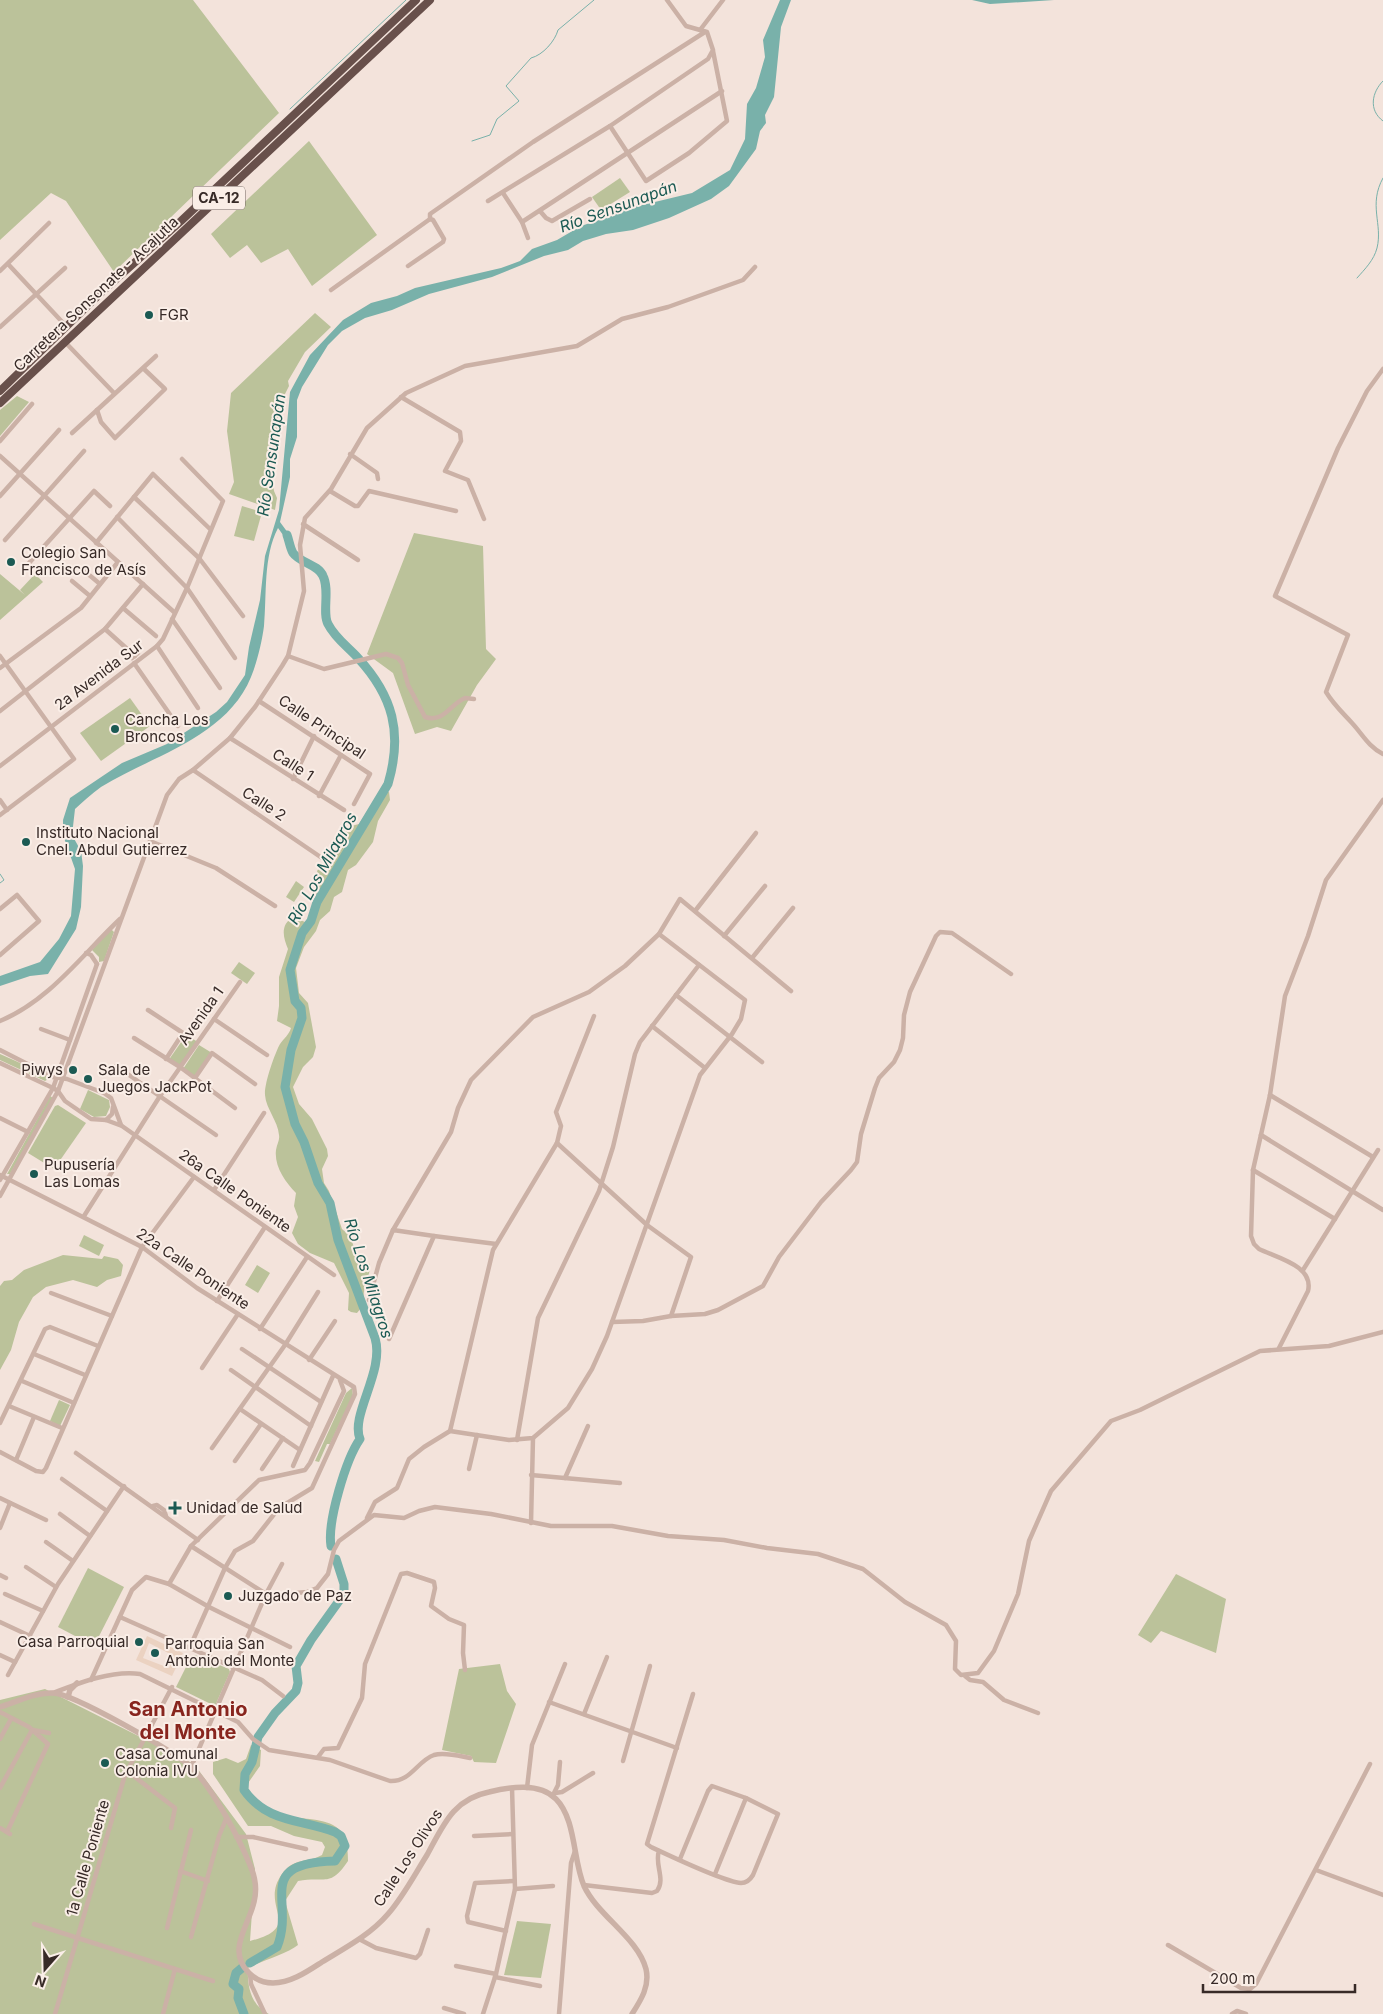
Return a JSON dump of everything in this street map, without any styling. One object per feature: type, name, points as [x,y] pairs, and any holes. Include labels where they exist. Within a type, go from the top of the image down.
[{"type":"highway","name":"CA-12","points":[[66,326],[416,0]]},
{"type":"highway","name":"Carretera Sonsonate - Acajutla","points":[[0,403],[430,0]]},
{"type":"highway","name":"Carretera Sonsonate - Acajutla","points":[[0,390],[66,326]]},
{"type":"street","points":[[610,126],[646,181],[689,152],[727,122],[712,50],[703,31],[686,26],[667,0]]},
{"type":"street","points":[[331,290],[430,218],[430,214],[533,142],[703,31],[723,0]]},
{"type":"street","points":[[488,201],[610,126],[708,59],[712,50]]},
{"type":"street","points":[[522,222],[722,91]]},
{"type":"street","points":[[503,193],[522,222],[528,238]]},
{"type":"street","points":[[540,211],[546,218],[552,221],[590,200]]},
{"type":"street","points":[[408,266],[443,242],[444,238],[430,218]]},
{"type":"street","points":[[0,271],[50,223]]},
{"type":"street","points":[[8,264],[66,326]]},
{"type":"street","points":[[0,1196],[58,1091],[167,795],[179,779],[193,770],[230,738],[259,701],[288,656],[304,592],[300,544],[304,518],[330,491],[367,428],[401,397],[422,385],[465,366],[577,346],[622,319],[668,307],[743,280],[755,267]]},
{"type":"street","points":[[0,327],[65,268]]},
{"type":"street","points":[[65,341],[114,393]]},
{"type":"street","points":[[72,433],[156,356]]},
{"type":"street","points":[[97,410],[101,422],[115,438],[165,389],[144,369]]},
{"type":"street","points":[[1383,370],[1367,391],[1338,448],[1275,596],[1348,635],[1326,692],[1334,706],[1351,722],[1370,747],[1383,754]]},
{"type":"street","points":[[401,397],[460,432],[461,441],[444,471],[468,480],[484,519]]},
{"type":"street","points":[[0,440],[32,404]]},
{"type":"street","points":[[0,496],[59,430]]},
{"type":"street","points":[[5,540],[84,451]]},
{"type":"street","points":[[350,454],[378,473],[378,479]]},
{"type":"street","points":[[0,456],[174,612]]},
{"type":"street","name":"2a Avenida Sur","points":[[0,766],[135,657],[157,646],[187,588],[223,501],[182,459]]},
{"type":"street","points":[[96,543],[153,474],[210,529]]},
{"type":"street","points":[[330,491],[354,506],[358,506],[369,490],[456,511]]},
{"type":"street","points":[[29,564],[94,491],[110,506]]},
{"type":"street","points":[[134,496],[199,558],[243,616]]},
{"type":"street","points":[[117,518],[187,588],[235,658]]},
{"type":"street","points":[[303,524],[358,560]]},
{"type":"street","points":[[0,668],[70,617],[118,562]]},
{"type":"street","points":[[82,570],[100,584]]},
{"type":"street","points":[[72,581],[90,596]]},
{"type":"street","points":[[0,711],[105,629],[142,584]]},
{"type":"street","points":[[122,608],[156,636]]},
{"type":"street","points":[[172,619],[220,688]]},
{"type":"street","points":[[105,629],[135,657],[178,726]]},
{"type":"street","points":[[157,646],[198,708]]},
{"type":"street","points":[[288,656],[324,669],[386,654],[398,658],[412,694],[425,717],[436,720],[460,700],[474,699]]},
{"type":"street","points":[[0,656],[74,759],[0,815]]},
{"type":"street","name":"Calle Principal","points":[[259,701],[370,774],[354,804]]},
{"type":"street","points":[[293,779],[314,736]]},
{"type":"street","name":"Calle 1","points":[[230,738],[319,796],[344,810]]},
{"type":"street","points":[[319,796],[341,755]]},
{"type":"street","name":"Calle 2","points":[[193,770],[322,858]]},
{"type":"street","points":[[0,800],[7,810]]},
{"type":"street","points":[[1279,1348],[1308,1292],[1310,1284],[1303,1270],[1259,1249],[1254,1244],[1251,1236],[1253,1170],[1270,1096],[1284,996],[1308,936],[1326,880],[1383,800]]},
{"type":"street","points":[[695,911],[756,833]]},
{"type":"street","points":[[150,841],[216,868],[275,906]]},
{"type":"street","points":[[724,936],[765,886]]},
{"type":"street","points":[[0,909],[17,895],[39,921],[0,955]]},
{"type":"street","points":[[369,1300],[379,1263],[393,1230],[451,1132],[458,1108],[471,1080],[532,1017],[589,992],[625,966],[658,934],[680,899],[791,991]]},
{"type":"street","points":[[752,958],[793,908]]},
{"type":"street","points":[[0,1021],[16,1015],[62,979],[121,918]]},
{"type":"street","points":[[612,1322],[643,1322],[671,1316],[705,1314],[718,1310],[762,1286],[779,1257],[820,1202],[857,1162],[861,1134],[875,1088],[880,1078],[894,1062],[900,1050],[903,1038],[904,1015],[910,992],[936,936],[940,932],[952,933],[1011,974]]},
{"type":"street","points":[[191,1546],[266,1594],[307,1592],[317,1588],[328,1574],[336,1545],[367,1518],[375,1502],[397,1488],[409,1459],[424,1447],[450,1431],[517,1440],[533,1438],[568,1408],[592,1369],[612,1322],[697,1083],[705,1068],[741,1019],[745,1000],[658,934]]},
{"type":"street","points":[[86,953],[91,955],[97,964]]},
{"type":"street","points":[[97,964],[105,963]]},
{"type":"street","points":[[1,1177],[53,1088],[97,964]]},
{"type":"street","points":[[517,1440],[538,1318],[601,1184],[613,1147],[635,1054],[640,1042],[699,965]]},
{"type":"street","name":"Avenida 1","points":[[84,1216],[160,1096],[240,982]]},
{"type":"street","points":[[676,995],[762,1062]]},
{"type":"street","points":[[148,1010],[183,1033],[166,1059]]},
{"type":"street","points":[[450,1431],[493,1250],[557,1143],[561,1126],[556,1112],[594,1016]]},
{"type":"street","points":[[214,1019],[267,1055]]},
{"type":"street","points":[[652,1026],[705,1068]]},
{"type":"street","points":[[41,1029],[70,1040]]},
{"type":"street","points":[[134,1038],[180,1067],[235,1108]]},
{"type":"street","points":[[0,1050],[56,1078],[62,1078],[104,1093],[111,1098],[122,1126]]},
{"type":"street","points":[[195,1078],[212,1053],[255,1084]]},
{"type":"street","name":"26a Calle Poniente","points":[[0,1063],[58,1091],[65,1101],[92,1120],[106,1120],[122,1126],[334,1275]]},
{"type":"street","points":[[116,1066],[216,1135]]},
{"type":"street","points":[[1270,1096],[1373,1157]]},
{"type":"street","points":[[106,1120],[112,1114],[114,1105]]},
{"type":"street","points":[[214,1190],[264,1113]]},
{"type":"street","points":[[0,1118],[28,1132]]},
{"type":"street","points":[[1261,1135],[1383,1210]]},
{"type":"street","points":[[557,1143],[647,1225],[692,1257],[671,1316]]},
{"type":"street","points":[[1303,1270],[1378,1150]]},
{"type":"street","points":[[1253,1170],[1335,1219]]},
{"type":"street","name":"22a Calle Poniente","points":[[1,1177],[84,1216],[142,1247],[217,1301],[333,1376],[354,1387]]},
{"type":"street","points":[[0,1452],[43,1472],[142,1247],[194,1177]]},
{"type":"street","points":[[217,1301],[265,1227]]},
{"type":"street","points":[[393,1230],[496,1244]]},
{"type":"street","points":[[389,1339],[434,1236]]},
{"type":"street","points":[[260,1328],[307,1257]]},
{"type":"street","points":[[212,1448],[285,1345],[318,1292]]},
{"type":"street","points":[[51,1294],[112,1316]]},
{"type":"street","points":[[202,1368],[238,1314]]},
{"type":"street","points":[[309,1360],[335,1321]]},
{"type":"street","points":[[0,1423],[47,1327],[98,1346]]},
{"type":"street","points":[[965,1676],[978,1673],[994,1651],[1018,1594],[1028,1541],[1051,1491],[1103,1428],[1118,1417],[1145,1407],[1250,1356],[1279,1348],[1329,1346],[1383,1332]]},
{"type":"street","points":[[242,1349],[322,1402]]},
{"type":"street","points":[[34,1354],[85,1375]]},
{"type":"street","points":[[231,1370],[311,1426]]},
{"type":"street","points":[[293,1466],[333,1376]]},
{"type":"street","points":[[169,1584],[191,1546],[259,1480],[305,1470],[310,1464],[344,1391],[343,1384],[339,1379]]},
{"type":"street","points":[[22,1381],[74,1403]]},
{"type":"street","points":[[190,1647],[225,1568],[238,1548],[253,1542],[279,1508],[312,1488],[355,1394],[354,1387],[344,1391]]},
{"type":"street","points":[[9,1406],[62,1428]]},
{"type":"street","points":[[240,1409],[300,1450]]},
{"type":"street","points":[[16,1460],[34,1417]]},
{"type":"street","points":[[235,1461],[261,1424]]},
{"type":"street","points":[[565,1478],[588,1426]]},
{"type":"street","points":[[469,1469],[477,1435]]},
{"type":"street","points":[[262,1469],[283,1438]]},
{"type":"street","points":[[531,1523],[533,1438]]},
{"type":"street","points":[[76,1453],[153,1506],[198,1540]]},
{"type":"street","points":[[532,1475],[620,1483]]},
{"type":"street","points":[[62,1479],[107,1511]]},
{"type":"street","points":[[8,1674],[56,1587],[124,1486]]},
{"type":"street","points":[[0,1498],[46,1520]]},
{"type":"street","points":[[0,1528],[10,1503]]},
{"type":"street","points":[[367,1518],[380,1514],[404,1518],[434,1507],[491,1514],[551,1526],[612,1526],[668,1536],[724,1540],[818,1554],[868,1572],[905,1602],[942,1622],[956,1642],[955,1669],[970,1680],[983,1682],[1004,1700],[1038,1713]]},
{"type":"street","points":[[60,1514],[90,1536]]},
{"type":"street","points":[[46,1542],[73,1561]]},
{"type":"street","points":[[191,1767],[266,1594],[282,1564]]},
{"type":"street","points":[[26,1567],[56,1587]]},
{"type":"street","points":[[318,1757],[324,1749],[338,1748],[362,1698],[365,1664],[401,1574],[407,1573],[434,1582],[435,1588],[431,1606],[449,1619],[464,1625],[463,1654],[465,1670]]},
{"type":"street","points":[[0,1575],[6,1578]]},
{"type":"street","points":[[91,1680],[132,1590],[146,1577],[169,1584],[209,1607],[290,1647]]},
{"type":"street","points":[[5,1594],[43,1611]]},
{"type":"street","points":[[120,1617],[262,1680],[283,1696]]},
{"type":"street","points":[[0,1622],[30,1636]]},
{"type":"street","points":[[0,1655],[15,1662]]},
{"type":"street","points":[[584,1714],[607,1657]]},
{"type":"street","points":[[527,1788],[532,1745],[565,1664]]},
{"type":"street","points":[[623,1761],[650,1666]]},
{"type":"street","points":[[0,1707],[91,1680],[135,1673],[172,1687],[243,1726],[253,1739],[276,1752],[318,1757],[383,1779],[398,1782],[406,1778],[431,1756],[439,1754],[470,1758]]},
{"type":"street","points":[[68,1697],[70,1690],[77,1684]]},
{"type":"street","name":"1a Calle Poniente","points":[[55,2014],[127,1771],[172,1687]]},
{"type":"street","points":[[53,1692],[83,1703],[146,1738],[191,1767],[226,1819],[254,1878],[254,1902],[238,1950],[240,1959],[250,1974],[251,1984],[265,2014]]},
{"type":"street","points":[[680,1859],[708,1791],[712,1786],[746,1798],[774,1810],[778,1814],[749,1881],[735,1882],[659,1851],[647,1844],[647,1838],[693,1694]]},
{"type":"street","points":[[549,1702],[677,1748]]},
{"type":"street","points":[[0,1712],[32,1730],[44,1739],[47,1746],[9,1833],[0,1828]]},
{"type":"street","points":[[0,1739],[11,1719]]},
{"type":"street","points":[[32,1730],[49,1733]]},
{"type":"street","points":[[0,1788],[32,1730]]},
{"type":"street","points":[[552,1794],[560,1762]]},
{"type":"street","points":[[1168,1945],[1241,1988],[1250,1989],[1256,1984],[1370,1764]]},
{"type":"street","points":[[127,1771],[175,1808],[170,1828]]},
{"type":"street","points":[[552,1794],[562,1792],[593,1772]]},
{"type":"street","points":[[484,2014],[496,1976],[515,1889],[512,1788]]},
{"type":"street","name":"Calle Los Olivos","points":[[250,1974],[256,1979],[272,1983],[293,1979],[359,1939],[390,1912],[428,1853],[439,1830],[457,1806],[473,1796],[512,1788],[535,1788],[552,1794]]},
{"type":"street","points":[[552,1794],[560,1803],[567,1817],[584,1885],[596,1904],[643,1961],[648,1980],[646,1990],[632,2014]]},
{"type":"street","points":[[715,1874],[746,1798]]},
{"type":"street","points":[[191,1937],[219,1836],[226,1819]]},
{"type":"street","points":[[167,1928],[190,1830]]},
{"type":"street","points":[[474,1836],[513,1834]]},
{"type":"street","points":[[236,1837],[253,1836],[306,1849]]},
{"type":"street","points":[[559,2014],[571,1863],[575,1851]]},
{"type":"street","points":[[584,1885],[657,1891],[661,1881],[657,1860],[659,1851]]},
{"type":"street","points":[[1316,1870],[1383,1895]]},
{"type":"street","points":[[180,1871],[208,1881]]},
{"type":"street","points":[[506,1931],[474,1925],[468,1922],[467,1916],[475,1883],[514,1881]]},
{"type":"street","points":[[515,1889],[552,1886]]},
{"type":"street","points":[[34,1924],[213,1981]]},
{"type":"street","points":[[359,1939],[376,1948],[416,1958],[420,1954],[428,1930]]},
{"type":"street","points":[[456,1966],[540,1986]]},
{"type":"street","points":[[163,2014],[175,1970]]},
{"type":"street","points":[[444,2008],[464,2014]]},
{"type":"street","points":[[1232,2014],[1237,2011],[1246,2014]]},
{"type":"green space","points":[[0,0],[193,0],[279,113],[114,272],[66,201],[51,193],[0,240]]},
{"type":"green space","points":[[309,141],[377,235],[312,286],[288,249],[261,263],[247,245],[230,258],[211,234]]},
{"type":"green space","points":[[620,178],[630,192],[601,210],[592,197]]},
{"type":"green space","points":[[315,313],[331,327],[305,352],[288,381],[289,386],[279,406],[275,454],[270,466],[277,498],[275,510],[229,494],[234,482],[227,431],[231,393]]},
{"type":"green space","points":[[17,396],[29,402],[0,436],[0,410]]},
{"type":"green space","points":[[242,506],[262,512],[254,541],[234,536]]},
{"type":"green space","points":[[414,533],[483,546],[486,649],[496,659],[477,685],[451,731],[437,727],[415,734],[393,673],[367,654]]},
{"type":"green space","points":[[0,574],[25,595],[20,590],[35,574],[43,582],[0,620]]},
{"type":"green space","name":"Cancha Los Broncos","points":[[130,698],[150,726],[101,761],[80,733]]},
{"type":"green space","points":[[389,792],[390,800],[378,821],[373,842],[356,865],[348,870],[342,892],[334,897],[330,911],[320,920],[316,931],[304,947],[296,968],[299,993],[308,1003],[316,1047],[313,1057],[303,1067],[293,1087],[299,1104],[312,1119],[327,1149],[328,1156],[322,1169],[324,1183],[329,1191],[342,1229],[350,1236],[355,1250],[365,1262],[370,1264],[363,1303],[357,1313],[348,1310],[349,1293],[334,1263],[310,1253],[298,1244],[292,1233],[298,1217],[294,1206],[296,1193],[284,1179],[277,1162],[276,1150],[279,1135],[277,1125],[267,1105],[265,1090],[275,1054],[291,1028],[277,1021],[279,977],[288,949],[284,936],[284,927],[293,917],[305,922],[309,919],[320,880],[317,871],[336,850],[342,831],[350,826],[359,824],[379,793]]},
{"type":"green space","points":[[296,881],[304,887],[294,902],[286,897]]},
{"type":"green space","points":[[111,929],[114,932],[104,961],[99,962],[99,957],[92,950]]},
{"type":"green space","points":[[239,962],[255,973],[247,984],[231,973]]},
{"type":"green space","points":[[186,1035],[198,1042],[180,1067],[168,1061]]},
{"type":"green space","points":[[199,1045],[212,1053],[195,1078],[183,1069]]},
{"type":"green space","points":[[0,1054],[50,1078],[45,1081],[0,1060]]},
{"type":"green space","points":[[88,1090],[109,1100],[110,1107],[106,1116],[94,1117],[80,1109]]},
{"type":"green space","points":[[50,1096],[53,1098],[10,1174],[7,1174]]},
{"type":"green space","points":[[58,1105],[86,1123],[54,1169],[28,1153],[55,1106]]},
{"type":"green space","points":[[84,1235],[104,1245],[99,1256],[79,1246]]},
{"type":"green space","points":[[63,1255],[102,1259],[104,1256],[118,1259],[123,1265],[121,1276],[107,1280],[97,1287],[73,1280],[46,1287],[33,1297],[19,1322],[11,1350],[0,1370],[0,1286],[4,1281],[12,1280],[24,1270]]},
{"type":"green space","points":[[257,1265],[270,1273],[258,1293],[245,1285]]},
{"type":"green space","points":[[352,1388],[353,1395],[330,1444],[327,1444],[319,1462],[315,1461],[346,1393]]},
{"type":"green space","points":[[59,1400],[70,1405],[60,1426],[50,1421]]},
{"type":"green space","points":[[88,1568],[124,1587],[94,1646],[58,1627]]},
{"type":"green space","points":[[1176,1574],[1226,1599],[1216,1653],[1161,1631],[1151,1643],[1138,1635]]},
{"type":"green space","points":[[195,1655],[229,1669],[230,1672],[215,1706],[176,1687],[191,1657]]},
{"type":"green space","points":[[500,1664],[507,1691],[516,1704],[496,1763],[474,1762],[471,1756],[442,1750],[459,1669]]},
{"type":"green space","points":[[45,1689],[194,1764],[246,1834],[255,1869],[250,1941],[266,1935],[275,1929],[278,1922],[275,1896],[276,1886],[282,1874],[291,1865],[322,1855],[325,1847],[322,1842],[294,1836],[271,1826],[248,1826],[213,1774],[213,1762],[226,1758],[238,1763],[246,1759],[251,1745],[261,1750],[260,1766],[246,1786],[250,1792],[266,1806],[279,1813],[327,1822],[343,1834],[347,1847],[348,1861],[342,1869],[331,1878],[298,1881],[285,1901],[298,1945],[248,1968],[248,1982],[251,1995],[258,2006],[269,2014],[0,2014],[0,1700]]},
{"type":"green space","points":[[517,1921],[551,1924],[541,1978],[504,1975]]},
{"type":"shaded area","points":[[147,1636],[183,1653],[172,1676],[136,1660]],"holes":[[[149,1643],[174,1656],[169,1668],[143,1658]]]},
{"type":"water","points":[[780,0],[791,0],[781,27],[774,97],[765,115],[766,123],[760,131],[756,149],[729,186],[711,199],[669,218],[633,230],[606,234],[583,241],[568,250],[544,256],[492,277],[429,294],[392,310],[365,318],[342,331],[328,345],[302,387],[297,400],[297,437],[290,459],[290,477],[280,522],[291,537],[291,546],[278,528],[270,551],[266,576],[262,639],[251,677],[239,698],[224,716],[206,730],[164,755],[101,787],[75,809],[72,835],[81,851],[83,866],[81,907],[76,929],[48,974],[30,976],[0,986],[0,976],[40,962],[59,939],[71,916],[75,869],[63,835],[63,820],[70,798],[122,763],[167,744],[216,712],[227,702],[245,675],[249,647],[260,600],[265,556],[279,510],[290,392],[310,355],[343,320],[371,303],[397,296],[415,288],[501,268],[520,261],[532,249],[557,240],[581,226],[626,209],[692,193],[730,170],[745,139],[747,104],[756,88],[765,57],[763,40]]},
{"type":"water","points":[[972,0],[1054,0],[990,4]]},
{"type":"waterway","points":[[290,109],[406,0]]},
{"type":"waterway","points":[[472,141],[490,135],[497,119],[519,101],[506,86],[531,58],[540,54],[548,47],[558,30],[594,0]]},
{"type":"waterway","points":[[1383,81],[1376,90],[1373,101],[1375,112],[1383,121]]},
{"type":"waterway","points":[[1357,278],[1376,252],[1378,239],[1376,206],[1383,178]]},
{"type":"waterway","name":"Río Los Milagros","points":[[287,535],[293,553],[321,572],[323,576],[326,588],[326,619],[331,629],[370,672],[380,687],[392,716],[395,748],[388,784],[317,902],[311,921],[302,933],[290,970],[295,1001],[301,1008],[302,1018],[291,1050],[285,1087],[295,1124],[304,1142],[318,1183],[330,1203],[338,1240],[375,1338],[377,1351],[372,1378],[360,1418],[358,1429],[360,1439],[349,1461],[335,1507],[331,1546]]},
{"type":"waterway","points":[[0,874],[4,880],[0,883]]},
{"type":"waterway","points":[[250,1963],[277,1947],[282,1930],[282,1888],[285,1877],[294,1869],[309,1863],[335,1861],[345,1846],[341,1836],[335,1832],[285,1819],[263,1809],[244,1790],[245,1774],[252,1762],[258,1737],[275,1713],[296,1691],[298,1683],[296,1666],[311,1640],[344,1594],[344,1584],[336,1559]]},
{"type":"waterway","points":[[243,1967],[236,1973],[233,1984],[239,1989],[238,1998],[244,2014]]},
{"type":"place","name":"FGR","points":[[149,315]]},
{"type":"place","name":"Colegio San Francisco de Asís","points":[[11,562]]},
{"type":"place","name":"Cancha Los Broncos","points":[[115,729]]},
{"type":"place","name":"Instituto Nacional Cnel. Abdul Gutierrez","points":[[26,842]]},
{"type":"place","name":"Piwys","points":[[73,1070]]},
{"type":"place","name":"Sala de Juegos JackPot","points":[[88,1079]]},
{"type":"place","name":"Pupusería Las Lomas","points":[[34,1174]]},
{"type":"place","name":"Unidad de Salud","points":[[175,1508]]},
{"type":"place","name":"Juzgado de Paz","points":[[228,1596]]},
{"type":"place","name":"Casa Parroquial","points":[[139,1642]]},
{"type":"place","name":"Parroquia San Antonio del Monte","points":[[155,1653]]},
{"type":"place","name":"Casa Comunal Colonia IVU","points":[[105,1763]]},
{"type":"district","name":"San Antonio del Monte","points":[[188,1720]]},
{"type":"water label","name":"Río Sensunapán","points":[[618,206]]},
{"type":"water label","name":"Río Sensunapán","points":[[271,455]]}]
